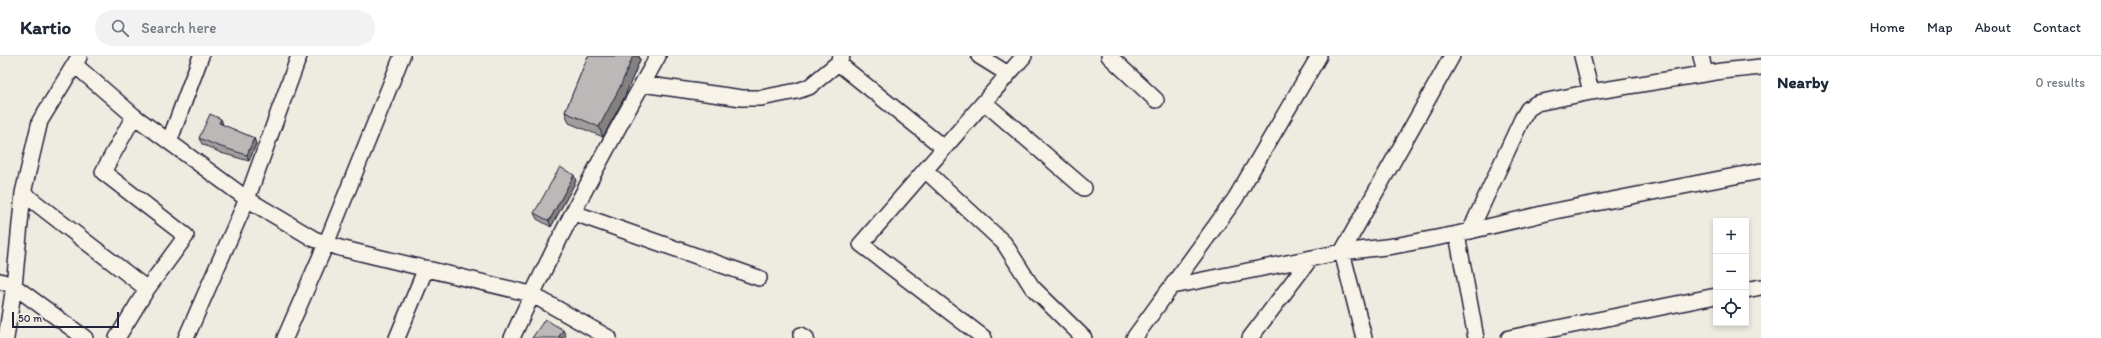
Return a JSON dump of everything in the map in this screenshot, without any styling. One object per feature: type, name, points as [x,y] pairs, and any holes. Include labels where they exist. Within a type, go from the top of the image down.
[{"type":"street","points":[[169,142],[201,56]]},
{"type":"street","points":[[186,338],[247,199],[300,56]]},
{"type":"street","points":[[285,338],[326,244],[402,56]]},
{"type":"street","points":[[512,338],[531,294],[658,56]]},
{"type":"street","points":[[979,56],[1008,74]]},
{"type":"street","points":[[984,338],[861,244],[1024,56]]},
{"type":"street","points":[[1109,56],[1156,100]]},
{"type":"street","points":[[1134,338],[1235,199],[1319,56]]},
{"type":"street","points":[[1364,338],[1342,252],[1452,56]]},
{"type":"street","points":[[1582,56],[1591,92]]},
{"type":"street","points":[[1701,56],[1705,74]]},
{"type":"street","points":[[642,84],[742,98],[761,98],[797,91],[809,87],[840,59],[944,148]]},
{"type":"street","points":[[6,338],[14,286],[23,193],[40,121],[77,60],[134,116],[247,199],[314,240],[531,294],[609,338]]},
{"type":"street","points":[[1476,338],[1463,232],[1528,109],[1537,103],[1591,92],[1705,74],[1761,67]]},
{"type":"street","points":[[984,102],[1084,188]]},
{"type":"street","points":[[117,338],[147,289],[186,236],[103,172],[134,116]]},
{"type":"street","points":[[925,170],[1004,243],[1032,287],[1084,338]]},
{"type":"street","points":[[1173,286],[1342,252],[1394,246],[1555,211],[1761,171]]},
{"type":"street","points":[[23,193],[147,289]]},
{"type":"street","points":[[574,213],[759,278]]},
{"type":"street","points":[[1250,338],[1310,259]]},
{"type":"street","points":[[397,338],[426,268]]},
{"type":"street","points":[[0,281],[14,286],[85,338]]},
{"type":"street","points":[[1749,289],[1761,287]]},
{"type":"street","points":[[1509,338],[1713,297]]},
{"type":"building","points":[[588,56],[633,56],[620,87],[599,127],[565,112]]},
{"type":"building","points":[[210,114],[221,119],[219,123],[254,138],[247,155],[199,138]]},
{"type":"building","points":[[560,167],[574,175],[549,221],[534,213]]},
{"type":"building","points":[[545,319],[563,330],[558,338],[532,338]]}]
